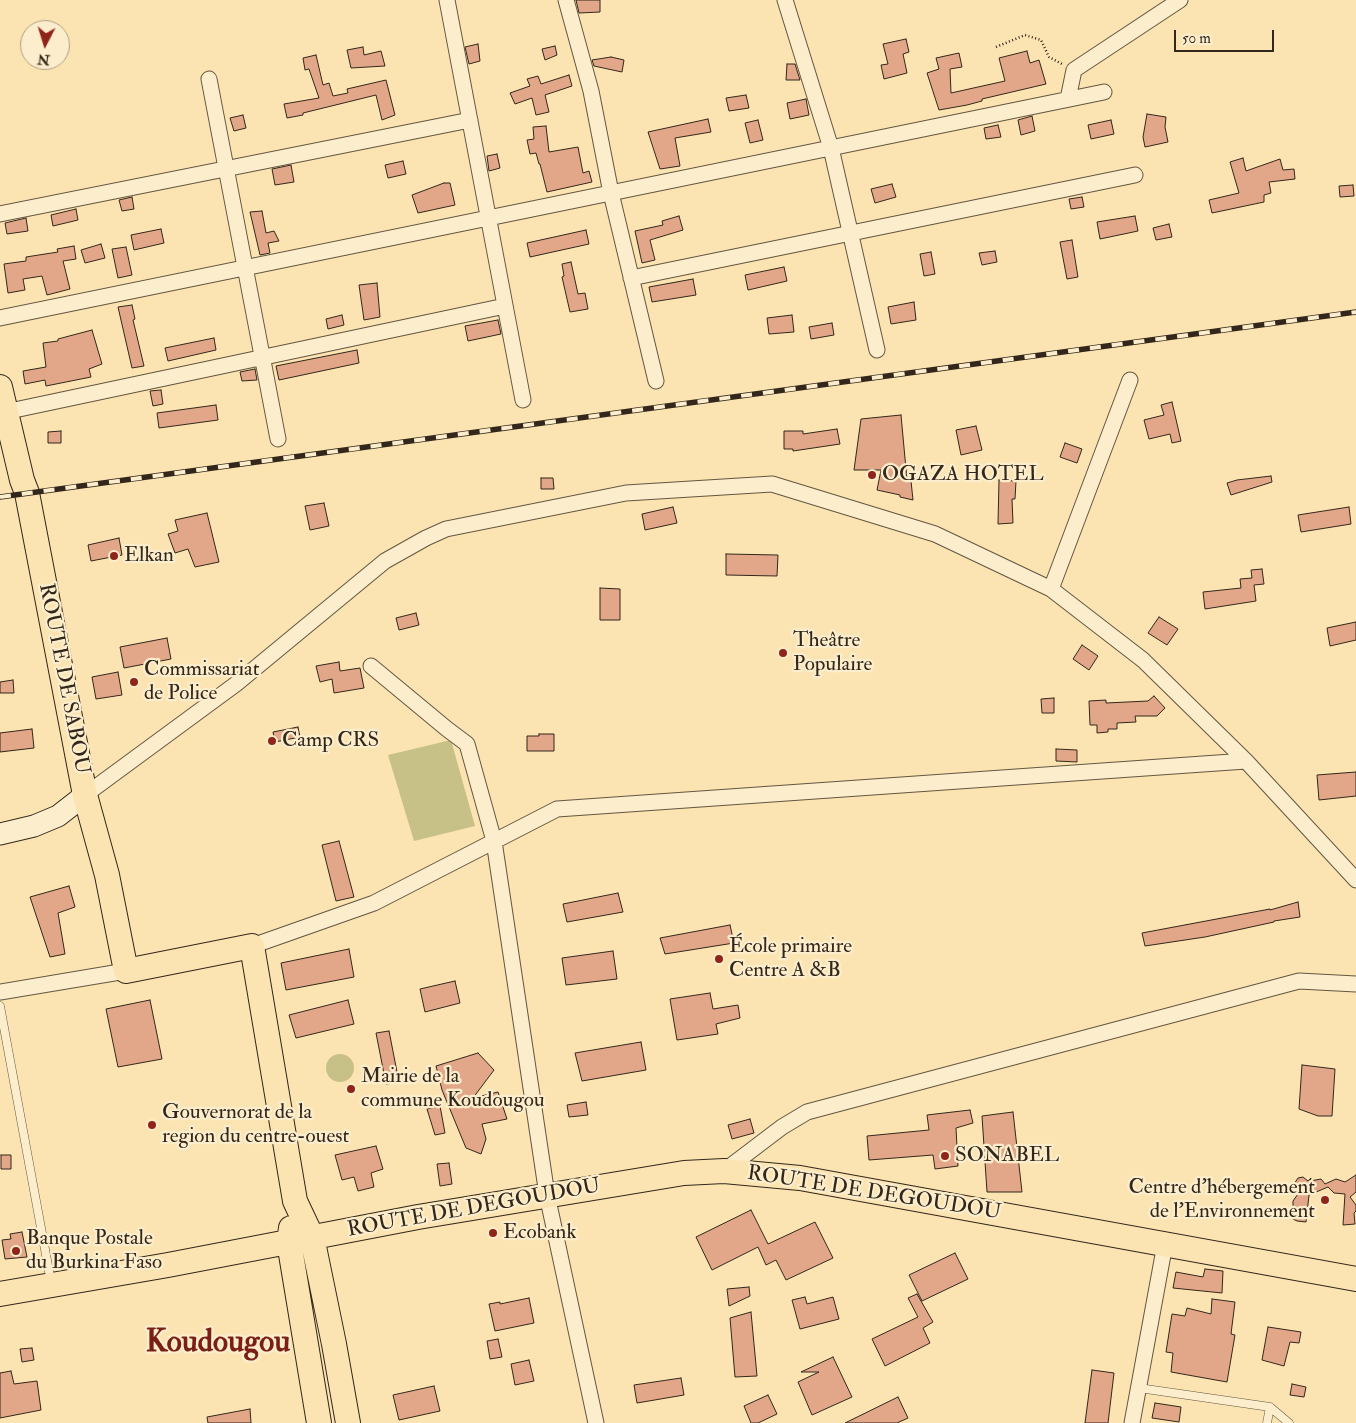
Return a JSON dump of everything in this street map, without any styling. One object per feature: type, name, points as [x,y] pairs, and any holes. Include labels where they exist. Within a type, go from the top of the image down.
[{"type":"main road","name":"ROUTE DE SABOU","points":[[0,387],[22,480],[27,493],[85,795],[107,874],[126,971]]},
{"type":"main road","points":[[0,834],[34,826],[58,816],[85,795]]},
{"type":"main road","points":[[126,971],[252,946],[301,1239],[319,1423]]},
{"type":"main road","name":"ROUTE DE DEGOUDOU","points":[[0,1294],[547,1195],[684,1173],[724,1171],[800,1178],[1356,1279]]},
{"type":"main road","points":[[301,1239],[334,1344],[348,1423]]},
{"type":"street","points":[[446,0],[523,400]]},
{"type":"street","points":[[566,0],[591,91],[612,193],[656,382]]},
{"type":"street","points":[[785,0],[831,148],[877,350]]},
{"type":"street","points":[[1068,99],[1074,70],[1180,0]]},
{"type":"street","points":[[209,79],[278,439]]},
{"type":"street","points":[[0,318],[1104,92]]},
{"type":"street","points":[[0,214],[470,120]]},
{"type":"street","points":[[631,278],[1135,175]]},
{"type":"street","points":[[5,412],[505,306]]},
{"type":"street","points":[[1051,589],[1130,380]]},
{"type":"street","points":[[85,795],[236,684],[385,561],[426,538],[446,530],[626,493],[772,484],[935,534],[1051,589],[1143,660],[1246,760],[1356,880]]},
{"type":"street","points":[[371,666],[467,744],[494,841],[547,1195],[596,1423]]},
{"type":"street","points":[[252,946],[374,903],[557,808],[1246,760]]},
{"type":"street","points":[[0,992],[126,971]]},
{"type":"street","points":[[724,1171],[782,1127],[807,1112],[1299,981],[1356,984]]},
{"type":"street","points":[[1132,1423],[1165,1244]]},
{"type":"lane","points":[[0,1006],[51,1285]]},
{"type":"lane","points":[[1139,1388],[1270,1407],[1289,1423]]},
{"type":"lane","points":[[1267,1423],[1270,1407]]},
{"type":"path","points":[[996,47],[1025,35],[1041,40],[1049,57],[1074,70]]},
{"type":"shaded area","points":[[451,740],[475,826],[414,841],[388,755]]},
{"type":"shaded area","points":[[340,1054],[350,1058],[354,1068],[350,1078],[340,1082],[330,1078],[326,1068],[330,1058]]},
{"type":"building","points":[[576,0],[600,0],[600,12],[579,13]]},
{"type":"building","points":[[906,39],[909,52],[903,54],[907,73],[884,79],[881,65],[888,64],[883,44]]},
{"type":"building","points":[[478,44],[480,61],[469,64],[465,47]]},
{"type":"building","points":[[555,46],[557,55],[545,60],[542,49]]},
{"type":"building","points":[[363,47],[364,55],[381,51],[385,66],[351,68],[347,50]]},
{"type":"building","points":[[1027,51],[1030,63],[1039,60],[1046,84],[982,99],[982,101],[967,105],[939,110],[927,73],[939,69],[936,58],[959,53],[962,67],[950,69],[951,93],[1005,81],[999,58]]},
{"type":"building","points":[[316,55],[323,85],[329,83],[333,96],[348,93],[347,89],[386,80],[395,115],[382,120],[376,95],[287,118],[284,104],[319,98],[309,69],[305,70],[303,58]]},
{"type":"building","points":[[611,57],[624,60],[622,72],[594,66],[592,60]]},
{"type":"building","points":[[787,64],[795,64],[800,80],[786,80]]},
{"type":"building","points":[[569,75],[572,86],[545,95],[549,112],[536,115],[532,98],[515,104],[510,93],[530,86],[527,79],[538,76],[541,84]]},
{"type":"building","points":[[746,95],[749,108],[729,111],[726,98]]},
{"type":"building","points":[[806,99],[809,115],[790,119],[787,103]]},
{"type":"building","points":[[1147,114],[1166,117],[1165,127],[1168,142],[1145,147],[1143,137]]},
{"type":"building","points":[[243,115],[246,128],[234,131],[230,118]]},
{"type":"building","points":[[1032,116],[1035,131],[1021,135],[1018,120]]},
{"type":"building","points":[[708,119],[711,132],[675,138],[680,166],[660,169],[648,132]]},
{"type":"building","points":[[758,120],[763,140],[750,143],[745,123]]},
{"type":"building","points":[[1111,120],[1114,134],[1091,139],[1088,125]]},
{"type":"building","points":[[998,125],[1001,137],[986,139],[984,128]]},
{"type":"building","points":[[546,126],[549,152],[578,147],[583,173],[589,171],[592,182],[547,192],[536,153],[530,154],[527,140],[534,139],[533,127]]},
{"type":"building","points":[[497,154],[500,168],[489,171],[487,156]]},
{"type":"building","points":[[1243,158],[1246,171],[1280,159],[1283,170],[1294,169],[1295,179],[1269,182],[1271,193],[1264,195],[1264,202],[1212,213],[1209,200],[1239,193],[1230,162]]},
{"type":"building","points":[[403,161],[406,174],[388,178],[385,165]]},
{"type":"building","points":[[291,165],[294,182],[275,185],[272,169]]},
{"type":"building","points":[[444,183],[450,183],[455,205],[418,213],[412,195]]},
{"type":"building","points":[[892,184],[896,197],[875,203],[871,189]]},
{"type":"building","points":[[1353,185],[1354,196],[1340,197],[1339,186]]},
{"type":"building","points":[[132,197],[134,209],[122,211],[119,200]]},
{"type":"building","points":[[1082,197],[1084,207],[1071,209],[1069,199]]},
{"type":"building","points":[[76,209],[78,220],[53,226],[51,215]]},
{"type":"building","points":[[262,211],[266,233],[274,231],[279,241],[268,243],[270,253],[260,255],[250,212]]},
{"type":"building","points":[[679,216],[683,230],[650,240],[655,260],[642,263],[635,231],[663,225],[662,221]]},
{"type":"building","points":[[1135,216],[1138,231],[1100,239],[1097,222]]},
{"type":"building","points":[[26,218],[28,231],[7,234],[5,223]]},
{"type":"building","points":[[1169,224],[1172,237],[1156,240],[1153,228]]},
{"type":"building","points":[[161,229],[164,243],[134,250],[131,235]]},
{"type":"building","points":[[586,230],[589,244],[530,257],[527,243]]},
{"type":"building","points":[[1072,240],[1078,277],[1067,279],[1060,242]]},
{"type":"building","points":[[101,244],[105,258],[85,263],[81,250]]},
{"type":"building","points":[[74,246],[76,259],[63,261],[70,289],[47,295],[42,276],[23,279],[25,290],[8,293],[4,264],[26,261],[26,257],[58,252],[57,249]]},
{"type":"building","points":[[126,247],[132,275],[118,278],[112,249]]},
{"type":"building","points":[[995,251],[997,262],[982,265],[979,253]]},
{"type":"building","points":[[931,252],[935,274],[924,276],[920,254]]},
{"type":"building","points":[[571,262],[578,294],[585,293],[588,309],[570,312],[562,277],[564,276],[562,264]]},
{"type":"building","points":[[784,267],[787,281],[748,290],[745,275]]},
{"type":"building","points":[[693,279],[696,295],[652,302],[649,287]]},
{"type":"building","points":[[377,283],[380,317],[364,320],[359,285]]},
{"type":"building","points":[[914,302],[916,320],[891,324],[888,307]]},
{"type":"building","points":[[132,305],[135,319],[133,320],[144,366],[132,368],[118,307]]},
{"type":"building","points":[[342,315],[344,325],[328,329],[326,319]]},
{"type":"building","points":[[792,315],[794,332],[769,334],[767,318]]},
{"type":"building","points":[[498,320],[501,334],[468,341],[465,326]]},
{"type":"building","points":[[832,323],[834,335],[811,339],[809,327]]},
{"type":"building","points":[[92,330],[102,364],[89,369],[91,377],[46,386],[45,380],[25,384],[23,371],[46,367],[43,343],[58,341],[58,339]]},
{"type":"building","points":[[214,338],[216,350],[168,361],[165,348]]},
{"type":"building","points":[[357,350],[359,363],[279,380],[276,366]]},
{"type":"building","points":[[255,369],[257,380],[242,381],[240,372]]},
{"type":"building","points":[[161,390],[163,404],[153,406],[150,391]]},
{"type":"building","points":[[1172,402],[1181,441],[1172,443],[1170,434],[1149,439],[1144,420],[1164,415],[1161,405]]},
{"type":"building","points":[[216,405],[218,420],[159,428],[157,413]]},
{"type":"building","points":[[901,415],[907,480],[911,481],[913,500],[877,490],[881,470],[854,470],[861,419]]},
{"type":"building","points":[[976,426],[982,450],[961,455],[956,430]]},
{"type":"building","points":[[837,429],[840,444],[793,451],[793,449],[784,449],[784,431],[803,431],[803,434]]},
{"type":"building","points":[[61,431],[61,443],[48,443],[48,432]]},
{"type":"building","points":[[1065,443],[1082,449],[1077,463],[1060,457]]},
{"type":"building","points":[[1271,476],[1272,482],[1231,495],[1227,483],[1237,480]]},
{"type":"building","points":[[541,478],[553,478],[554,489],[541,489]]},
{"type":"building","points":[[999,480],[1016,481],[1015,499],[1012,499],[1013,523],[998,524]]},
{"type":"building","points":[[324,503],[329,526],[310,530],[305,506]]},
{"type":"building","points":[[673,507],[677,523],[645,530],[642,514]]},
{"type":"building","points":[[1349,507],[1351,524],[1301,532],[1298,515]]},
{"type":"building","points":[[207,513],[219,562],[195,567],[188,549],[175,553],[168,534],[178,531],[175,520]]},
{"type":"building","points":[[119,538],[122,555],[91,561],[88,545]]},
{"type":"building","points":[[726,554],[778,555],[777,576],[726,575]]},
{"type":"building","points":[[1262,569],[1264,584],[1254,585],[1256,601],[1205,609],[1203,592],[1241,588],[1240,579],[1252,578],[1251,570]]},
{"type":"building","points":[[600,588],[620,589],[620,620],[600,620]]},
{"type":"building","points":[[416,613],[419,625],[399,630],[396,618]]},
{"type":"building","points":[[1159,617],[1178,629],[1167,645],[1148,633]]},
{"type":"building","points":[[1356,622],[1356,640],[1330,646],[1327,628]]},
{"type":"building","points":[[167,638],[171,659],[124,668],[120,647]]},
{"type":"building","points":[[1082,645],[1098,656],[1089,670],[1073,659]]},
{"type":"building","points":[[339,662],[340,671],[360,668],[364,688],[334,693],[332,679],[320,682],[316,666]]},
{"type":"building","points":[[118,672],[122,695],[96,699],[92,677]]},
{"type":"building","points":[[13,680],[14,693],[0,693],[0,682]]},
{"type":"building","points":[[1154,696],[1165,708],[1157,716],[1135,716],[1136,722],[1117,723],[1117,729],[1108,729],[1108,732],[1097,733],[1097,725],[1090,725],[1089,701],[1106,700],[1106,703],[1148,701]]},
{"type":"building","points":[[1054,698],[1054,713],[1042,713],[1041,699]]},
{"type":"building","points":[[298,727],[300,737],[275,742],[273,732]]},
{"type":"building","points":[[32,729],[34,748],[0,752],[0,733]]},
{"type":"building","points":[[539,734],[554,734],[554,751],[527,751],[527,736],[539,736]]},
{"type":"building","points":[[1056,749],[1077,750],[1077,762],[1056,761]]},
{"type":"building","points":[[1356,772],[1356,796],[1319,800],[1317,775]]},
{"type":"building","points":[[339,841],[354,897],[336,901],[322,845]]},
{"type":"building","points":[[69,886],[75,907],[58,913],[65,954],[50,957],[30,897]]},
{"type":"building","points":[[618,893],[623,912],[567,922],[563,904]]},
{"type":"building","points":[[1298,902],[1300,917],[1205,937],[1145,946],[1142,933],[1270,910]]},
{"type":"building","points":[[730,925],[734,943],[665,954],[660,938]]},
{"type":"building","points":[[349,949],[354,977],[286,990],[281,963]]},
{"type":"building","points":[[613,951],[617,979],[566,985],[562,958]]},
{"type":"building","points":[[455,981],[460,1003],[425,1012],[420,989]]},
{"type":"building","points":[[710,993],[713,1009],[738,1005],[740,1018],[716,1024],[718,1034],[677,1040],[670,999]]},
{"type":"building","points":[[150,1000],[162,1059],[118,1067],[106,1009]]},
{"type":"building","points":[[348,1000],[354,1024],[296,1038],[289,1015]]},
{"type":"building","points":[[389,1031],[399,1082],[386,1084],[376,1033]]},
{"type":"building","points":[[641,1042],[646,1070],[582,1081],[575,1053]]},
{"type":"building","points":[[478,1053],[494,1070],[473,1098],[498,1092],[507,1119],[482,1124],[486,1139],[481,1154],[466,1148],[442,1090],[436,1066]]},
{"type":"building","points":[[1302,1065],[1335,1069],[1332,1116],[1318,1116],[1299,1109]]},
{"type":"building","points":[[586,1102],[588,1115],[569,1117],[567,1105]]},
{"type":"building","points":[[440,1106],[445,1133],[435,1135],[427,1109]]},
{"type":"building","points":[[970,1110],[973,1123],[956,1128],[958,1166],[935,1169],[933,1155],[869,1160],[867,1136],[929,1130],[927,1115]]},
{"type":"building","points":[[1013,1112],[1022,1192],[987,1192],[982,1116]]},
{"type":"building","points":[[750,1119],[754,1133],[732,1139],[728,1125]]},
{"type":"building","points":[[376,1146],[383,1169],[371,1173],[374,1187],[358,1191],[354,1177],[342,1180],[335,1155]]},
{"type":"building","points":[[1,1155],[11,1155],[11,1169],[1,1169]]},
{"type":"building","points":[[449,1163],[452,1184],[440,1186],[437,1164]]},
{"type":"building","points":[[1356,1175],[1356,1192],[1350,1197],[1356,1205],[1354,1213],[1355,1224],[1343,1225],[1345,1194],[1334,1193],[1328,1187],[1309,1195],[1306,1222],[1293,1219],[1293,1201],[1298,1194],[1294,1184],[1298,1178],[1303,1177],[1308,1181],[1311,1178],[1310,1181],[1321,1179],[1325,1184],[1336,1179],[1345,1182]]},
{"type":"building","points":[[751,1210],[768,1244],[815,1222],[833,1258],[786,1280],[776,1260],[766,1265],[758,1247],[712,1270],[696,1237]]},
{"type":"building","points":[[22,1232],[27,1257],[5,1259],[2,1240],[11,1239],[10,1234]]},
{"type":"building","points":[[955,1253],[968,1279],[922,1301],[909,1275]]},
{"type":"building","points":[[1205,1269],[1223,1271],[1222,1293],[1173,1288],[1176,1272],[1203,1277]]},
{"type":"building","points":[[749,1287],[750,1296],[729,1306],[727,1289]]},
{"type":"building","points":[[917,1294],[933,1322],[923,1328],[930,1343],[885,1366],[872,1339],[918,1317],[908,1298]]},
{"type":"building","points":[[805,1297],[807,1304],[833,1297],[839,1319],[800,1329],[792,1300]]},
{"type":"building","points":[[529,1298],[534,1323],[495,1331],[489,1304],[500,1302],[500,1304]]},
{"type":"building","points":[[1212,1299],[1235,1302],[1231,1334],[1235,1335],[1227,1382],[1171,1372],[1173,1353],[1166,1352],[1172,1314],[1185,1316],[1187,1308],[1211,1314]]},
{"type":"building","points":[[751,1312],[757,1376],[735,1377],[730,1318]]},
{"type":"building","points":[[1268,1327],[1301,1332],[1299,1343],[1290,1342],[1284,1366],[1262,1360]]},
{"type":"building","points":[[498,1339],[502,1357],[490,1359],[487,1341]]},
{"type":"building","points":[[32,1348],[34,1360],[22,1362],[20,1349]]},
{"type":"building","points":[[833,1357],[852,1397],[812,1415],[798,1382],[819,1372],[801,1372]]},
{"type":"building","points":[[529,1360],[534,1381],[515,1385],[511,1364]]},
{"type":"building","points":[[1092,1370],[1114,1373],[1108,1423],[1085,1423]]},
{"type":"building","points":[[11,1371],[14,1384],[37,1381],[41,1410],[0,1418],[0,1373]]},
{"type":"building","points":[[681,1378],[684,1395],[637,1403],[634,1385]]},
{"type":"building","points":[[1292,1384],[1306,1387],[1304,1397],[1290,1395]]},
{"type":"building","points":[[434,1386],[440,1411],[399,1420],[393,1395]]},
{"type":"building","points":[[768,1395],[777,1414],[758,1423],[751,1423],[744,1406]]},
{"type":"building","points":[[898,1397],[908,1418],[897,1423],[845,1423]]},
{"type":"building","points":[[1155,1403],[1181,1407],[1179,1422],[1152,1418]]},
{"type":"building","points":[[250,1409],[251,1423],[208,1423],[207,1417]]},
{"type":"railway","points":[[0,497],[1356,312]]},
{"type":"place","name":"OGAZA HOTEL","points":[[872,475]]},
{"type":"place","name":"Elkan","points":[[114,556]]},
{"type":"place","name":"Theâtre Populaire","points":[[783,653]]},
{"type":"place","name":"Commissariat de Police","points":[[134,682]]},
{"type":"place","name":"Camp CRS","points":[[272,741]]},
{"type":"place","name":"École primaire Centre A &B","points":[[719,959]]},
{"type":"place","name":"Mairie de la commune Koudougou","points":[[351,1089]]},
{"type":"place","name":"Gouvernorat de la region du centre-ouest","points":[[152,1125]]},
{"type":"place","name":"SONABEL","points":[[945,1156]]},
{"type":"place","name":"Centre d'hébergement de l'Environnement","points":[[1325,1200]]},
{"type":"place","name":"Ecobank","points":[[493,1233]]},
{"type":"place","name":"Banque Postale du Burkina Faso","points":[[16,1251]]},
{"type":"district","name":"Koudougou","points":[[218,1344]]}]
